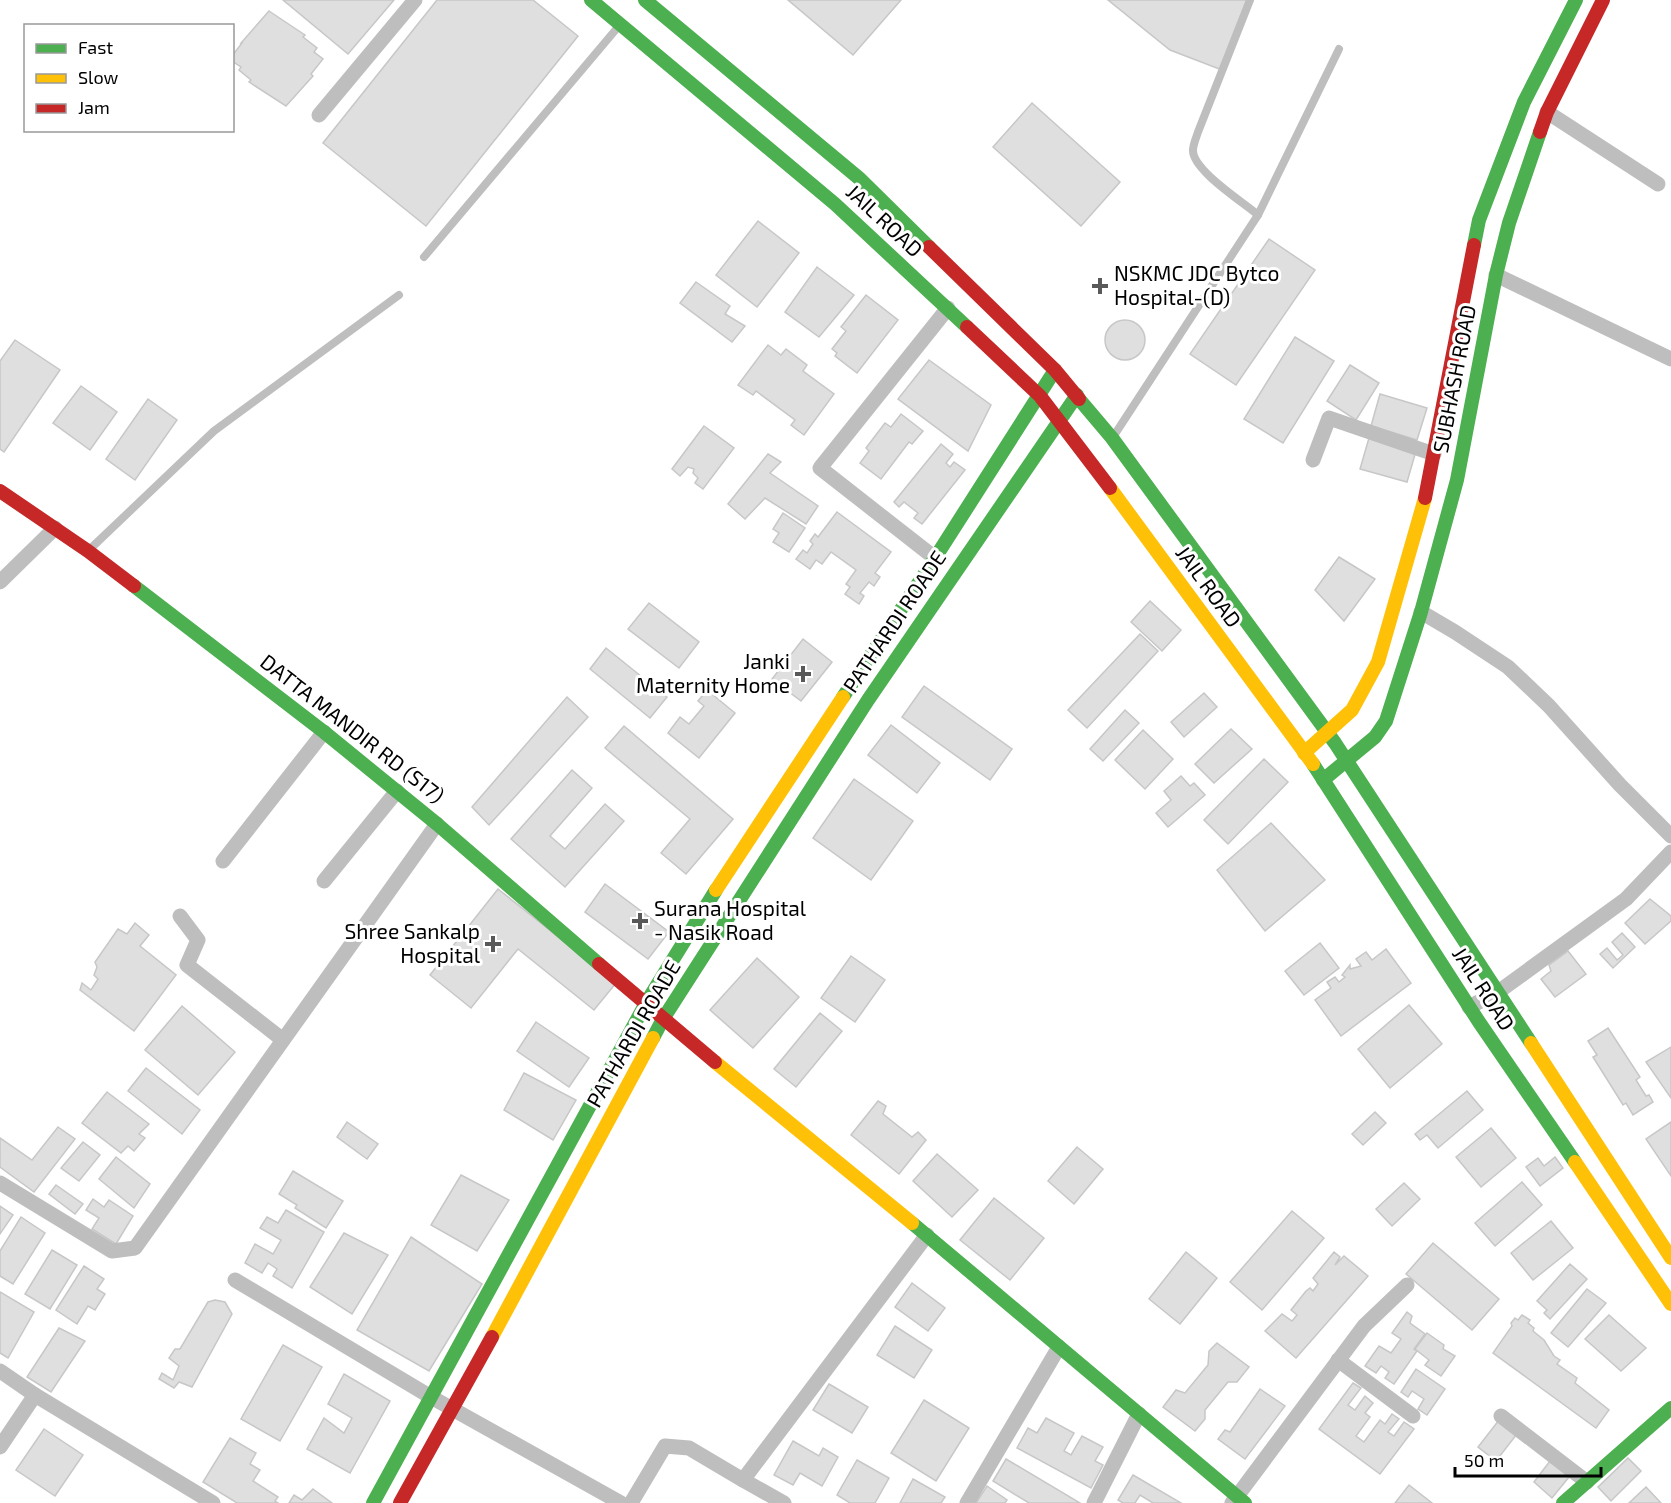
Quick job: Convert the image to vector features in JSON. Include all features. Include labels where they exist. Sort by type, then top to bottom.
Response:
[{"type":"main road","name":"JAIL ROAD","points":[[591,0],[835,204],[1040,396],[1060,420],[1323,780],[1469,1007],[1671,1304]]},
{"type":"main road","name":"JAIL ROAD","points":[[645,0],[860,179],[1055,370],[1077,395],[1112,438],[1327,732],[1671,1258]]},
{"type":"main road","name":"SUBHASH ROAD","points":[[1304,753],[1352,710],[1378,662],[1400,593],[1430,479],[1479,220],[1524,102],[1576,0]]},
{"type":"main road","name":"SUBHASH ROAD","points":[[1323,780],[1375,737],[1386,721],[1421,612],[1457,480],[1496,275],[1509,223],[1546,112],[1602,0]]},
{"type":"main road","points":[[372,1503],[646,1004],[734,861],[935,558],[1055,370]]},
{"type":"main road","name":"PATHARDI ROADE","points":[[400,1503],[663,1019],[868,700],[1077,395]]},
{"type":"main road","name":"DATTA MANDIR RD (S17)","points":[[0,491],[88,551],[324,732],[397,791],[663,1019],[927,1235],[1238,1501]]},
{"type":"main road","points":[[1577,1166],[1601,1151]]},
{"type":"main road","points":[[1563,1503],[1671,1408]]},
{"type":"street","points":[[319,115],[415,0]]},
{"type":"street","points":[[1546,112],[1658,184]]},
{"type":"street","points":[[1496,275],[1671,359]]},
{"type":"street","points":[[935,558],[820,468],[948,308]]},
{"type":"street","points":[[1313,460],[1329,418],[1434,454]]},
{"type":"street","points":[[0,582],[55,528]]},
{"type":"street","points":[[1421,612],[1508,667],[1549,706],[1620,785],[1671,836]]},
{"type":"street","points":[[223,861],[324,732]]},
{"type":"street","points":[[324,881],[397,791]]},
{"type":"street","points":[[0,1182],[112,1251],[135,1248],[437,824]]},
{"type":"street","points":[[1469,1007],[1498,992],[1626,899],[1671,852]]},
{"type":"street","points":[[180,916],[198,940],[188,965],[283,1041]]},
{"type":"street","points":[[743,1480],[927,1235]]},
{"type":"street","points":[[235,1280],[431,1397],[621,1503]]},
{"type":"street","points":[[1238,1501],[1364,1326],[1407,1285]]},
{"type":"street","points":[[967,1503],[1059,1347]]},
{"type":"street","points":[[1338,1360],[1413,1416]]},
{"type":"street","points":[[0,1371],[35,1395],[213,1503]]},
{"type":"street","points":[[0,1447],[35,1395]]},
{"type":"street","points":[[1094,1503],[1139,1414]]},
{"type":"street","points":[[1502,1416],[1587,1482]]},
{"type":"street","points":[[631,1503],[665,1446],[689,1448],[784,1503]]},
{"type":"lane","points":[[1250,0],[1198,132],[1193,151],[1197,165],[1258,215]]},
{"type":"lane","points":[[424,257],[621,24]]},
{"type":"lane","points":[[1112,438],[1258,215],[1339,49]]},
{"type":"lane","points":[[88,551],[214,431],[399,295]]},
{"type":"building","points":[[283,0],[394,0],[348,54]]},
{"type":"building","points":[[437,0],[533,0],[578,36],[426,226],[323,143]]},
{"type":"building","points":[[788,0],[901,0],[853,55]]},
{"type":"building","points":[[1108,0],[1249,0],[1222,70],[1170,50]]},
{"type":"building","points":[[269,11],[305,35],[303,37],[317,48],[314,52],[323,59],[311,74],[313,76],[286,106],[249,82],[251,80],[239,70],[241,67],[234,62],[234,53]]},
{"type":"building","points":[[1032,103],[1120,182],[1081,226],[993,147]]},
{"type":"building","points":[[758,221],[799,253],[757,307],[716,275]]},
{"type":"building","points":[[1269,239],[1315,270],[1236,385],[1190,354]]},
{"type":"building","points":[[817,267],[854,295],[819,337],[785,312]]},
{"type":"building","points":[[696,282],[730,306],[725,314],[745,326],[732,342],[680,303]]},
{"type":"building","points":[[866,295],[898,320],[857,373],[835,356],[837,353],[832,349],[846,331],[841,327]]},
{"type":"building","points":[[1125,320],[1133,321],[1139,326],[1144,332],[1144,348],[1139,354],[1133,359],[1125,360],[1117,359],[1111,354],[1106,348],[1105,340],[1106,332],[1111,326],[1117,321]]},
{"type":"building","points":[[1295,337],[1334,361],[1283,443],[1244,419]]},
{"type":"building","points":[[15,340],[60,370],[4,452],[0,449],[0,361]]},
{"type":"building","points":[[768,345],[781,355],[786,349],[807,365],[803,371],[834,394],[804,435],[791,425],[795,420],[756,391],[753,395],[738,385]]},
{"type":"building","points":[[929,360],[991,405],[968,451],[898,399]]},
{"type":"building","points":[[1350,365],[1379,383],[1356,420],[1327,401]]},
{"type":"building","points":[[81,386],[117,412],[90,450],[53,423]]},
{"type":"building","points":[[1380,394],[1427,408],[1417,440],[1371,426]]},
{"type":"building","points":[[148,399],[177,420],[135,480],[106,459]]},
{"type":"building","points":[[901,414],[923,431],[912,444],[909,442],[881,479],[860,463],[869,451],[866,448],[885,423],[891,427]]},
{"type":"building","points":[[704,426],[734,448],[703,489],[695,483],[698,478],[693,473],[694,469],[688,467],[680,476],[672,469]]},
{"type":"building","points":[[1369,438],[1416,451],[1407,482],[1360,469]]},
{"type":"building","points":[[941,444],[953,454],[946,463],[950,467],[954,462],[965,470],[922,524],[914,518],[918,513],[904,502],[899,507],[894,502]]},
{"type":"building","points":[[768,454],[781,462],[770,473],[818,506],[806,524],[765,498],[745,519],[728,504]]},
{"type":"building","points":[[837,512],[891,552],[875,573],[880,577],[874,586],[869,582],[860,593],[864,596],[859,604],[845,594],[850,587],[846,584],[856,570],[831,552],[822,564],[816,560],[810,569],[796,559],[803,550],[807,553],[813,544],[810,541],[815,534],[818,537]]},
{"type":"building","points":[[783,513],[805,528],[789,552],[773,542],[779,533],[773,529]]},
{"type":"building","points":[[1339,557],[1375,579],[1344,621],[1315,590]]},
{"type":"building","points":[[1150,601],[1181,630],[1162,651],[1131,622]]},
{"type":"building","points":[[649,603],[699,642],[679,668],[628,629]]},
{"type":"building","points":[[1140,634],[1158,651],[1087,728],[1068,710]]},
{"type":"building","points":[[803,639],[832,662],[801,701],[772,679]]},
{"type":"building","points":[[606,648],[667,697],[650,718],[590,669]]},
{"type":"building","points":[[924,686],[1012,749],[990,780],[902,717]]},
{"type":"building","points":[[707,690],[735,713],[699,758],[668,733],[680,717],[689,724],[704,706],[698,701]]},
{"type":"building","points":[[1204,693],[1217,707],[1184,737],[1171,722]]},
{"type":"building","points":[[567,697],[588,717],[489,825],[472,807]]},
{"type":"building","points":[[1125,710],[1139,723],[1103,761],[1090,749]]},
{"type":"building","points":[[891,725],[940,763],[917,793],[868,755]]},
{"type":"building","points":[[624,726],[733,819],[686,874],[661,853],[690,819],[605,748]]},
{"type":"building","points":[[1231,729],[1252,749],[1214,783],[1195,764]]},
{"type":"building","points":[[1143,730],[1173,759],[1145,789],[1115,760]]},
{"type":"building","points":[[1264,759],[1288,782],[1228,844],[1204,820]]},
{"type":"building","points":[[572,770],[592,788],[550,836],[565,849],[605,804],[624,821],[565,887],[511,839]]},
{"type":"building","points":[[1181,776],[1190,786],[1194,783],[1205,795],[1168,827],[1156,813],[1171,800],[1164,791]]},
{"type":"building","points":[[854,779],[913,821],[871,880],[813,838]]},
{"type":"building","points":[[1271,823],[1325,880],[1265,931],[1217,870]]},
{"type":"building","points":[[605,884],[669,932],[648,959],[585,912]]},
{"type":"building","points":[[498,889],[616,983],[594,1010],[518,949],[471,1008],[430,975]]},
{"type":"building","points":[[1650,899],[1671,916],[1671,921],[1645,944],[1625,923]]},
{"type":"building","points":[[135,923],[149,935],[140,946],[176,975],[134,1031],[80,990],[82,983],[91,990],[98,979],[94,975],[97,967],[95,962],[118,929],[127,934]]},
{"type":"building","points":[[1622,933],[1635,947],[1613,968],[1600,954],[1607,948],[1617,960],[1623,955],[1612,942]]},
{"type":"building","points":[[1320,943],[1339,968],[1304,995],[1285,971]]},
{"type":"building","points":[[1386,949],[1411,983],[1341,1036],[1315,1000],[1331,988],[1327,982],[1335,977],[1339,982],[1345,977],[1342,975],[1350,965],[1350,969],[1361,966],[1356,959],[1366,952],[1372,960]]},
{"type":"building","points":[[1568,951],[1586,974],[1555,997],[1541,979],[1551,971],[1549,965]]},
{"type":"building","points":[[851,956],[885,980],[855,1022],[821,998]]},
{"type":"building","points":[[757,958],[799,997],[753,1048],[710,1010]]},
{"type":"building","points":[[1409,1005],[1442,1044],[1390,1088],[1358,1049]]},
{"type":"building","points":[[182,1006],[235,1052],[198,1095],[145,1050]]},
{"type":"building","points":[[820,1013],[842,1031],[796,1087],[774,1069]]},
{"type":"building","points":[[536,1022],[589,1058],[569,1087],[517,1051]]},
{"type":"building","points":[[1608,1028],[1640,1077],[1636,1080],[1646,1096],[1649,1095],[1653,1102],[1633,1115],[1626,1103],[1623,1105],[1593,1057],[1597,1055],[1588,1041]]},
{"type":"building","points":[[1671,1047],[1671,1098],[1646,1062]]},
{"type":"building","points":[[146,1068],[200,1110],[182,1134],[128,1091]]},
{"type":"building","points":[[524,1073],[576,1100],[553,1140],[504,1110]]},
{"type":"building","points":[[1467,1091],[1483,1110],[1438,1148],[1427,1135],[1420,1140],[1415,1134]]},
{"type":"building","points":[[107,1092],[149,1124],[139,1134],[145,1138],[134,1151],[128,1146],[121,1153],[82,1123]]},
{"type":"building","points":[[878,1101],[886,1106],[883,1114],[912,1137],[918,1132],[926,1140],[899,1174],[851,1135]]},
{"type":"building","points":[[1375,1112],[1386,1123],[1363,1145],[1352,1134]]},
{"type":"building","points":[[347,1122],[378,1144],[367,1159],[337,1137]]},
{"type":"building","points":[[1671,1122],[1671,1176],[1646,1139]]},
{"type":"building","points":[[58,1127],[75,1139],[34,1192],[0,1167],[0,1138],[32,1160]]},
{"type":"building","points":[[1491,1128],[1516,1158],[1481,1187],[1456,1157]]},
{"type":"building","points":[[83,1142],[100,1155],[79,1181],[61,1168]]},
{"type":"building","points":[[1077,1147],[1103,1169],[1074,1204],[1048,1181]]},
{"type":"building","points":[[937,1154],[978,1190],[952,1217],[913,1181]]},
{"type":"building","points":[[116,1157],[150,1184],[134,1208],[99,1179]]},
{"type":"building","points":[[1555,1157],[1563,1168],[1540,1186],[1526,1167],[1538,1158],[1544,1166]]},
{"type":"building","points":[[293,1171],[343,1201],[326,1228],[295,1208],[297,1205],[279,1194]]},
{"type":"building","points":[[461,1175],[509,1200],[477,1251],[431,1225]]},
{"type":"building","points":[[1522,1182],[1542,1205],[1495,1246],[1475,1223]]},
{"type":"building","points":[[1404,1183],[1420,1199],[1392,1226],[1376,1209]]},
{"type":"building","points":[[56,1185],[83,1204],[75,1214],[49,1194]]},
{"type":"building","points":[[994,1198],[1044,1238],[1010,1280],[960,1240]]},
{"type":"building","points":[[93,1199],[104,1207],[109,1200],[133,1216],[116,1244],[92,1229],[99,1218],[86,1210]]},
{"type":"building","points":[[0,1206],[13,1215],[0,1234]]},
{"type":"building","points":[[286,1210],[324,1232],[292,1288],[273,1276],[277,1269],[268,1263],[262,1273],[245,1263],[255,1244],[273,1254],[281,1240],[260,1228],[267,1217],[278,1223]]},
{"type":"building","points":[[1292,1211],[1324,1238],[1262,1310],[1230,1282]]},
{"type":"building","points":[[21,1217],[45,1233],[13,1284],[0,1276],[0,1251]]},
{"type":"building","points":[[1551,1221],[1573,1248],[1533,1280],[1511,1253]]},
{"type":"building","points":[[344,1233],[388,1255],[352,1314],[310,1287]]},
{"type":"building","points":[[411,1237],[482,1284],[429,1371],[357,1330]]},
{"type":"building","points":[[1433,1243],[1499,1299],[1472,1330],[1406,1274]]},
{"type":"building","points":[[52,1250],[77,1265],[50,1309],[25,1294]]},
{"type":"building","points":[[1186,1252],[1217,1278],[1180,1324],[1149,1299]]},
{"type":"building","points":[[1334,1252],[1340,1257],[1335,1265],[1344,1256],[1368,1276],[1296,1358],[1265,1331],[1282,1314],[1292,1321],[1297,1315],[1291,1310],[1306,1291],[1310,1288],[1313,1291],[1318,1284],[1313,1278]]},
{"type":"building","points":[[1570,1264],[1587,1279],[1550,1319],[1544,1313],[1547,1310],[1537,1301]]},
{"type":"building","points":[[84,1266],[104,1279],[97,1289],[105,1294],[95,1310],[88,1306],[77,1324],[56,1310]]},
{"type":"building","points":[[912,1283],[945,1308],[928,1331],[895,1307]]},
{"type":"building","points":[[1587,1289],[1606,1303],[1568,1347],[1551,1333]]},
{"type":"building","points":[[0,1292],[34,1312],[8,1358],[0,1353]]},
{"type":"building","points":[[215,1300],[225,1302],[232,1314],[192,1387],[179,1382],[174,1388],[159,1379],[162,1373],[173,1380],[179,1366],[169,1358],[175,1349],[180,1349],[208,1302]]},
{"type":"building","points":[[1407,1312],[1412,1316],[1410,1323],[1425,1334],[1414,1349],[1417,1351],[1394,1384],[1385,1378],[1389,1372],[1381,1366],[1376,1373],[1365,1366],[1379,1346],[1391,1353],[1401,1339],[1392,1333]]},
{"type":"building","points":[[1522,1315],[1530,1320],[1528,1323],[1534,1328],[1533,1331],[1544,1340],[1554,1356],[1560,1360],[1557,1364],[1577,1378],[1575,1383],[1609,1410],[1596,1428],[1493,1353],[1512,1326],[1511,1323]]},
{"type":"building","points":[[1609,1315],[1646,1348],[1621,1371],[1585,1339]]},
{"type":"building","points":[[895,1326],[932,1350],[914,1378],[877,1355]]},
{"type":"building","points":[[59,1328],[85,1341],[51,1392],[27,1377]]},
{"type":"building","points":[[1427,1333],[1444,1345],[1443,1349],[1455,1356],[1441,1376],[1425,1365],[1429,1360],[1415,1349]]},
{"type":"building","points":[[1217,1343],[1249,1367],[1237,1382],[1228,1382],[1205,1410],[1205,1419],[1195,1431],[1163,1407],[1176,1390],[1185,1393],[1208,1365],[1209,1351]]},
{"type":"building","points":[[283,1345],[322,1367],[280,1441],[241,1419]]},
{"type":"building","points":[[1416,1369],[1445,1389],[1427,1415],[1418,1409],[1424,1399],[1412,1391],[1408,1397],[1401,1392]]},
{"type":"building","points":[[344,1374],[390,1401],[350,1473],[307,1449],[324,1418],[344,1433],[352,1418],[328,1404]]},
{"type":"building","points":[[1353,1383],[1361,1388],[1348,1405],[1355,1410],[1365,1396],[1373,1403],[1365,1413],[1370,1417],[1356,1436],[1364,1442],[1380,1420],[1385,1424],[1392,1414],[1399,1419],[1388,1432],[1394,1436],[1404,1422],[1414,1429],[1380,1474],[1319,1429]]},
{"type":"building","points":[[829,1384],[868,1407],[852,1433],[813,1410]]},
{"type":"building","points":[[1260,1389],[1285,1406],[1245,1459],[1218,1439],[1225,1430],[1230,1432]]},
{"type":"building","points":[[924,1400],[969,1428],[936,1481],[891,1453]]},
{"type":"building","points":[[1046,1418],[1074,1433],[1064,1451],[1071,1455],[1082,1436],[1103,1447],[1095,1461],[1103,1465],[1091,1488],[1017,1448],[1028,1428],[1037,1433]]},
{"type":"building","points":[[1499,1420],[1517,1434],[1496,1461],[1478,1447]]},
{"type":"building","points":[[44,1429],[83,1455],[55,1496],[16,1470]]},
{"type":"building","points":[[230,1438],[256,1453],[250,1464],[260,1470],[253,1481],[278,1497],[275,1501],[278,1503],[237,1503],[203,1482]]},
{"type":"building","points":[[793,1441],[819,1456],[823,1448],[838,1457],[822,1486],[800,1473],[793,1485],[774,1475]]},
{"type":"building","points":[[1628,1458],[1641,1471],[1611,1501],[1598,1487]]},
{"type":"building","points":[[1006,1459],[1080,1503],[1029,1503],[993,1481]]},
{"type":"building","points":[[857,1460],[889,1478],[875,1503],[850,1503],[837,1495]]},
{"type":"building","points":[[1550,1461],[1569,1477],[1552,1498],[1534,1482]]},
{"type":"building","points":[[1133,1475],[1181,1503],[1153,1503],[1140,1495],[1135,1503],[1123,1503],[1118,1500]]},
{"type":"building","points":[[913,1479],[945,1497],[941,1503],[900,1503]]},
{"type":"building","points":[[1409,1485],[1432,1503],[1395,1503]]},
{"type":"building","points":[[987,1486],[1007,1500],[1005,1503],[976,1503]]},
{"type":"building","points":[[1646,1487],[1661,1503],[1629,1503]]},
{"type":"building","points":[[313,1489],[332,1503],[289,1503],[294,1495],[302,1500]]},
{"type":"traffic: fast","points":[[591,0],[835,204],[967,327]]},
{"type":"traffic: fast","points":[[645,0],[860,179],[929,247]]},
{"type":"traffic: fast","points":[[1474,245],[1479,220],[1524,102],[1576,0]]},
{"type":"traffic: fast","points":[[1323,780],[1375,737],[1386,721],[1421,612],[1457,480],[1496,275],[1509,223],[1540,132]]},
{"type":"traffic: fast","points":[[843,697],[1055,370]]},
{"type":"traffic: fast","points":[[653,1038],[868,700],[1077,395]]},
{"type":"traffic: fast","points":[[1079,399],[1112,438],[1335,743],[1531,1043]]},
{"type":"traffic: fast","points":[[134,586],[324,732],[437,824],[599,964]]},
{"type":"traffic: fast","points":[[1313,764],[1479,1022],[1575,1162]]},
{"type":"traffic: fast","points":[[373,1503],[646,1003],[716,890]]},
{"type":"traffic: fast","points":[[912,1223],[1245,1503]]},
{"type":"traffic: fast","points":[[1563,1503],[1671,1408]]},
{"type":"traffic: slow","points":[[1110,488],[1313,764]]},
{"type":"traffic: slow","points":[[1304,753],[1352,710],[1378,662],[1425,498]]},
{"type":"traffic: slow","points":[[716,890],[843,697]]},
{"type":"traffic: slow","points":[[492,1337],[653,1038]]},
{"type":"traffic: slow","points":[[1531,1043],[1671,1258]]},
{"type":"traffic: slow","points":[[715,1062],[912,1223]]},
{"type":"traffic: slow","points":[[1575,1162],[1671,1304]]},
{"type":"traffic: jam","points":[[1540,132],[1547,112],[1603,0]]},
{"type":"traffic: jam","points":[[1425,498],[1474,245]]},
{"type":"traffic: jam","points":[[929,247],[1055,370],[1079,399]]},
{"type":"traffic: jam","points":[[967,327],[1040,396],[1110,488]]},
{"type":"traffic: jam","points":[[0,491],[88,551],[134,586]]},
{"type":"traffic: jam","points":[[599,964],[715,1062]]},
{"type":"traffic: jam","points":[[400,1503],[492,1337]]},
{"type":"place","name":"NSKMC JDC Bytco Hospital-(D)","points":[[1100,286]]},
{"type":"place","name":"Janki Maternity Home","points":[[803,674]]},
{"type":"place","name":"Surana Hospital - Nasik Road","points":[[640,921]]},
{"type":"place","name":"Shree Sankalp Hospital","points":[[493,944]]}]
